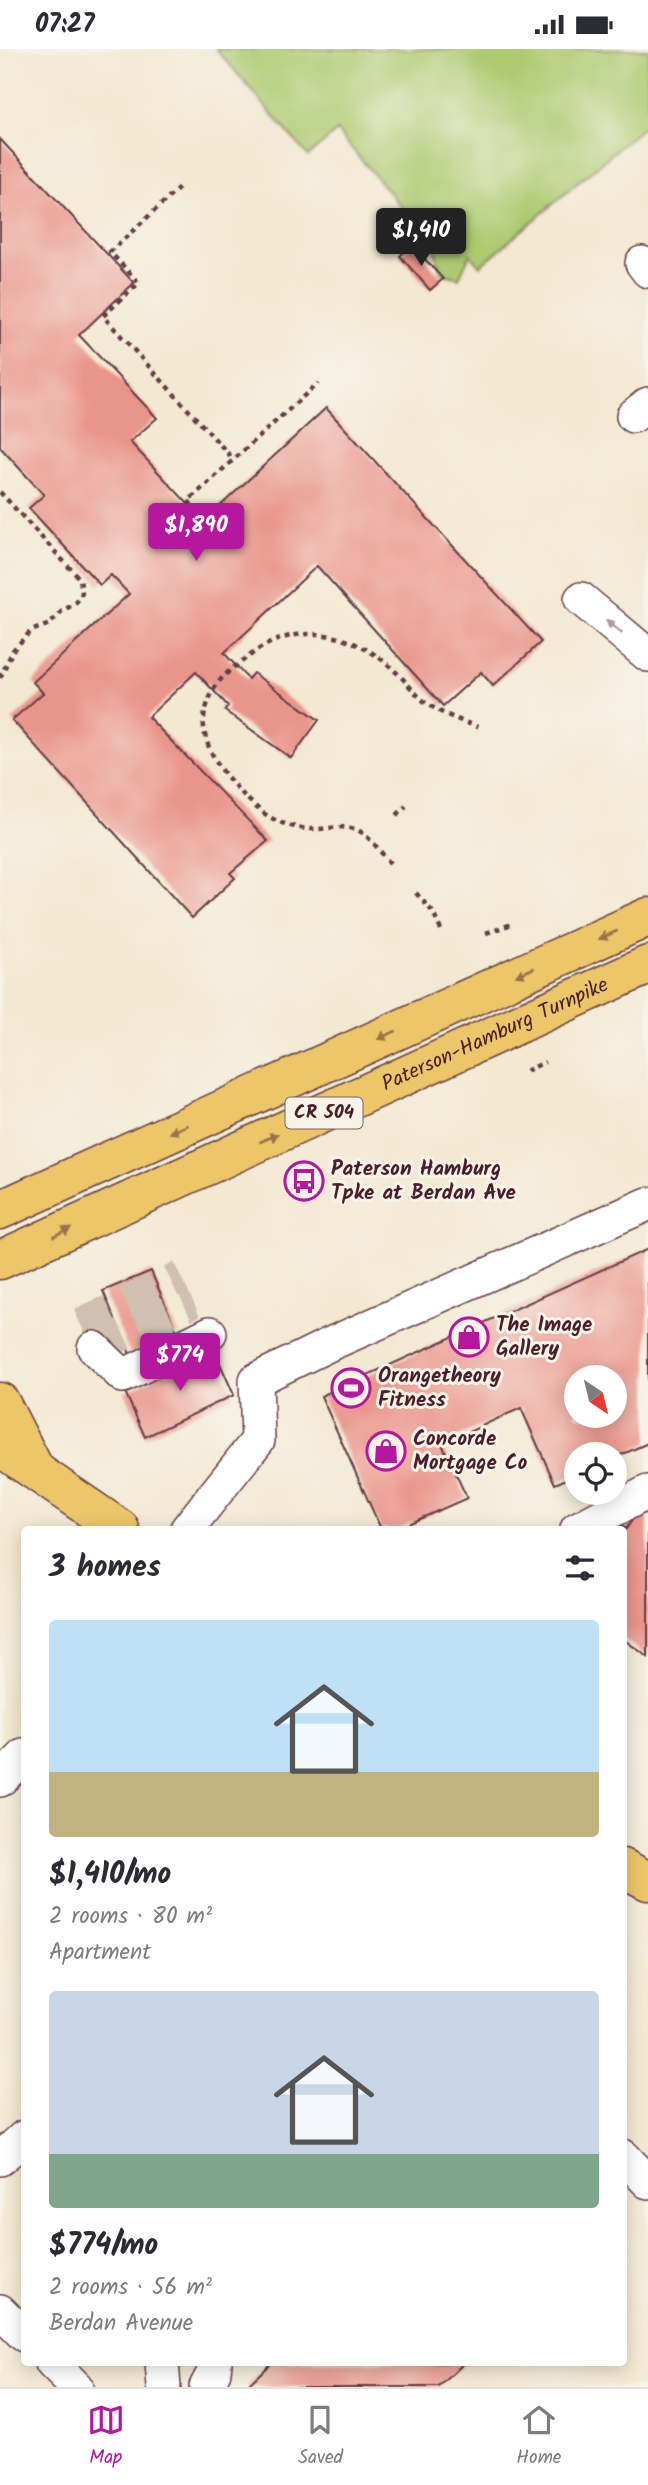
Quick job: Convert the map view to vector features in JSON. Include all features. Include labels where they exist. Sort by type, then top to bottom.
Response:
[{"type":"main road","name":"Paterson-Hamburg Turnpike","points":[[0,1210],[648,917]]},
{"type":"main road","name":"Paterson-Hamburg Turnpike","points":[[0,1260],[648,965]]},
{"type":"main road","points":[[0,1402],[36,1472]]},
{"type":"main road","points":[[0,1447],[116,1526]]},
{"type":"main road","points":[[627,1870],[648,1881]]},
{"type":"lane","points":[[581,599],[648,655]]},
{"type":"lane","points":[[189,1526],[258,1440],[256,1380],[330,1344],[648,1204]]},
{"type":"lane","points":[[94,1348],[122,1376],[210,1333]]},
{"type":"lane","points":[[582,1526],[648,1492]]},
{"type":"lane","points":[[0,1780],[21,1759]]},
{"type":"lane","points":[[627,2160],[648,2182]]},
{"type":"lane","points":[[0,2311],[21,2332]]},
{"type":"lane","points":[[55,2366],[76,2387]]},
{"type":"lane","points":[[162,2366],[164,2387]]},
{"type":"lane","points":[[206,2387],[215,2366]]},
{"type":"path","points":[[179,188],[110,251],[139,283],[103,316],[234,460]]},
{"type":"path","points":[[205,520],[188,502],[318,383]]},
{"type":"path","points":[[0,492],[80,579],[82,593],[76,603],[56,615],[50,624],[31,631],[13,650],[0,678]]},
{"type":"path","points":[[390,863],[359,830],[296,827],[276,821],[256,808],[214,760],[207,741],[205,710],[217,681],[260,647],[272,642],[297,635],[337,636],[348,639],[377,656],[417,695],[438,710],[478,727]]},
{"type":"path","points":[[397,815],[406,806]]},
{"type":"path","points":[[416,893],[432,911],[442,932]]},
{"type":"path","points":[[486,933],[512,924]]},
{"type":"path","points":[[526,1071],[545,1062]]},
{"type":"green space","points":[[216,49],[648,49],[648,123],[480,266],[470,254],[459,278],[441,273],[433,244],[337,131],[308,156]]},
{"type":"building","points":[[0,139],[134,283],[79,335],[157,418],[130,442],[204,521],[326,408],[541,642],[493,686],[481,672],[443,706],[317,566],[224,653],[248,679],[253,673],[319,720],[291,758],[225,711],[228,706],[196,672],[148,717],[268,841],[230,873],[235,878],[192,918],[12,720],[43,693],[33,682],[129,594],[111,575],[100,585],[29,508],[44,495],[0,447]]},
{"type":"building","points":[[412,245],[443,279],[430,290],[400,256]]},
{"type":"building","points":[[648,1249],[648,1443],[627,1452],[627,1442],[564,1442],[564,1480],[555,1484],[521,1408],[442,1444],[467,1498],[404,1526],[380,1526],[321,1396]]},
{"type":"building","points":[[151,1271],[178,1334],[130,1354],[103,1291]]},
{"type":"building","points":[[214,1350],[234,1395],[145,1437],[125,1392]]},
{"type":"building","points":[[642,1506],[648,1510],[648,1657],[627,1642],[627,1528]]},
{"type":"building","points":[[268,2366],[461,2366],[439,2387],[246,2387]]},
{"type":"tunnel","points":[[81,1325],[181,1277]]},
{"type":"tunnel","points":[[94,1348],[193,1301]]},
{"type":"place","name":"Paterson Hamburg Tpke at Berdan Ave","points":[[304,1181]]},
{"type":"place","name":"The Image Gallery","points":[[469,1337]]},
{"type":"place","name":"Orangetheory Fitness","points":[[351,1388]]},
{"type":"place","name":"Concorde Mortgage Co","points":[[386,1451]]}]
